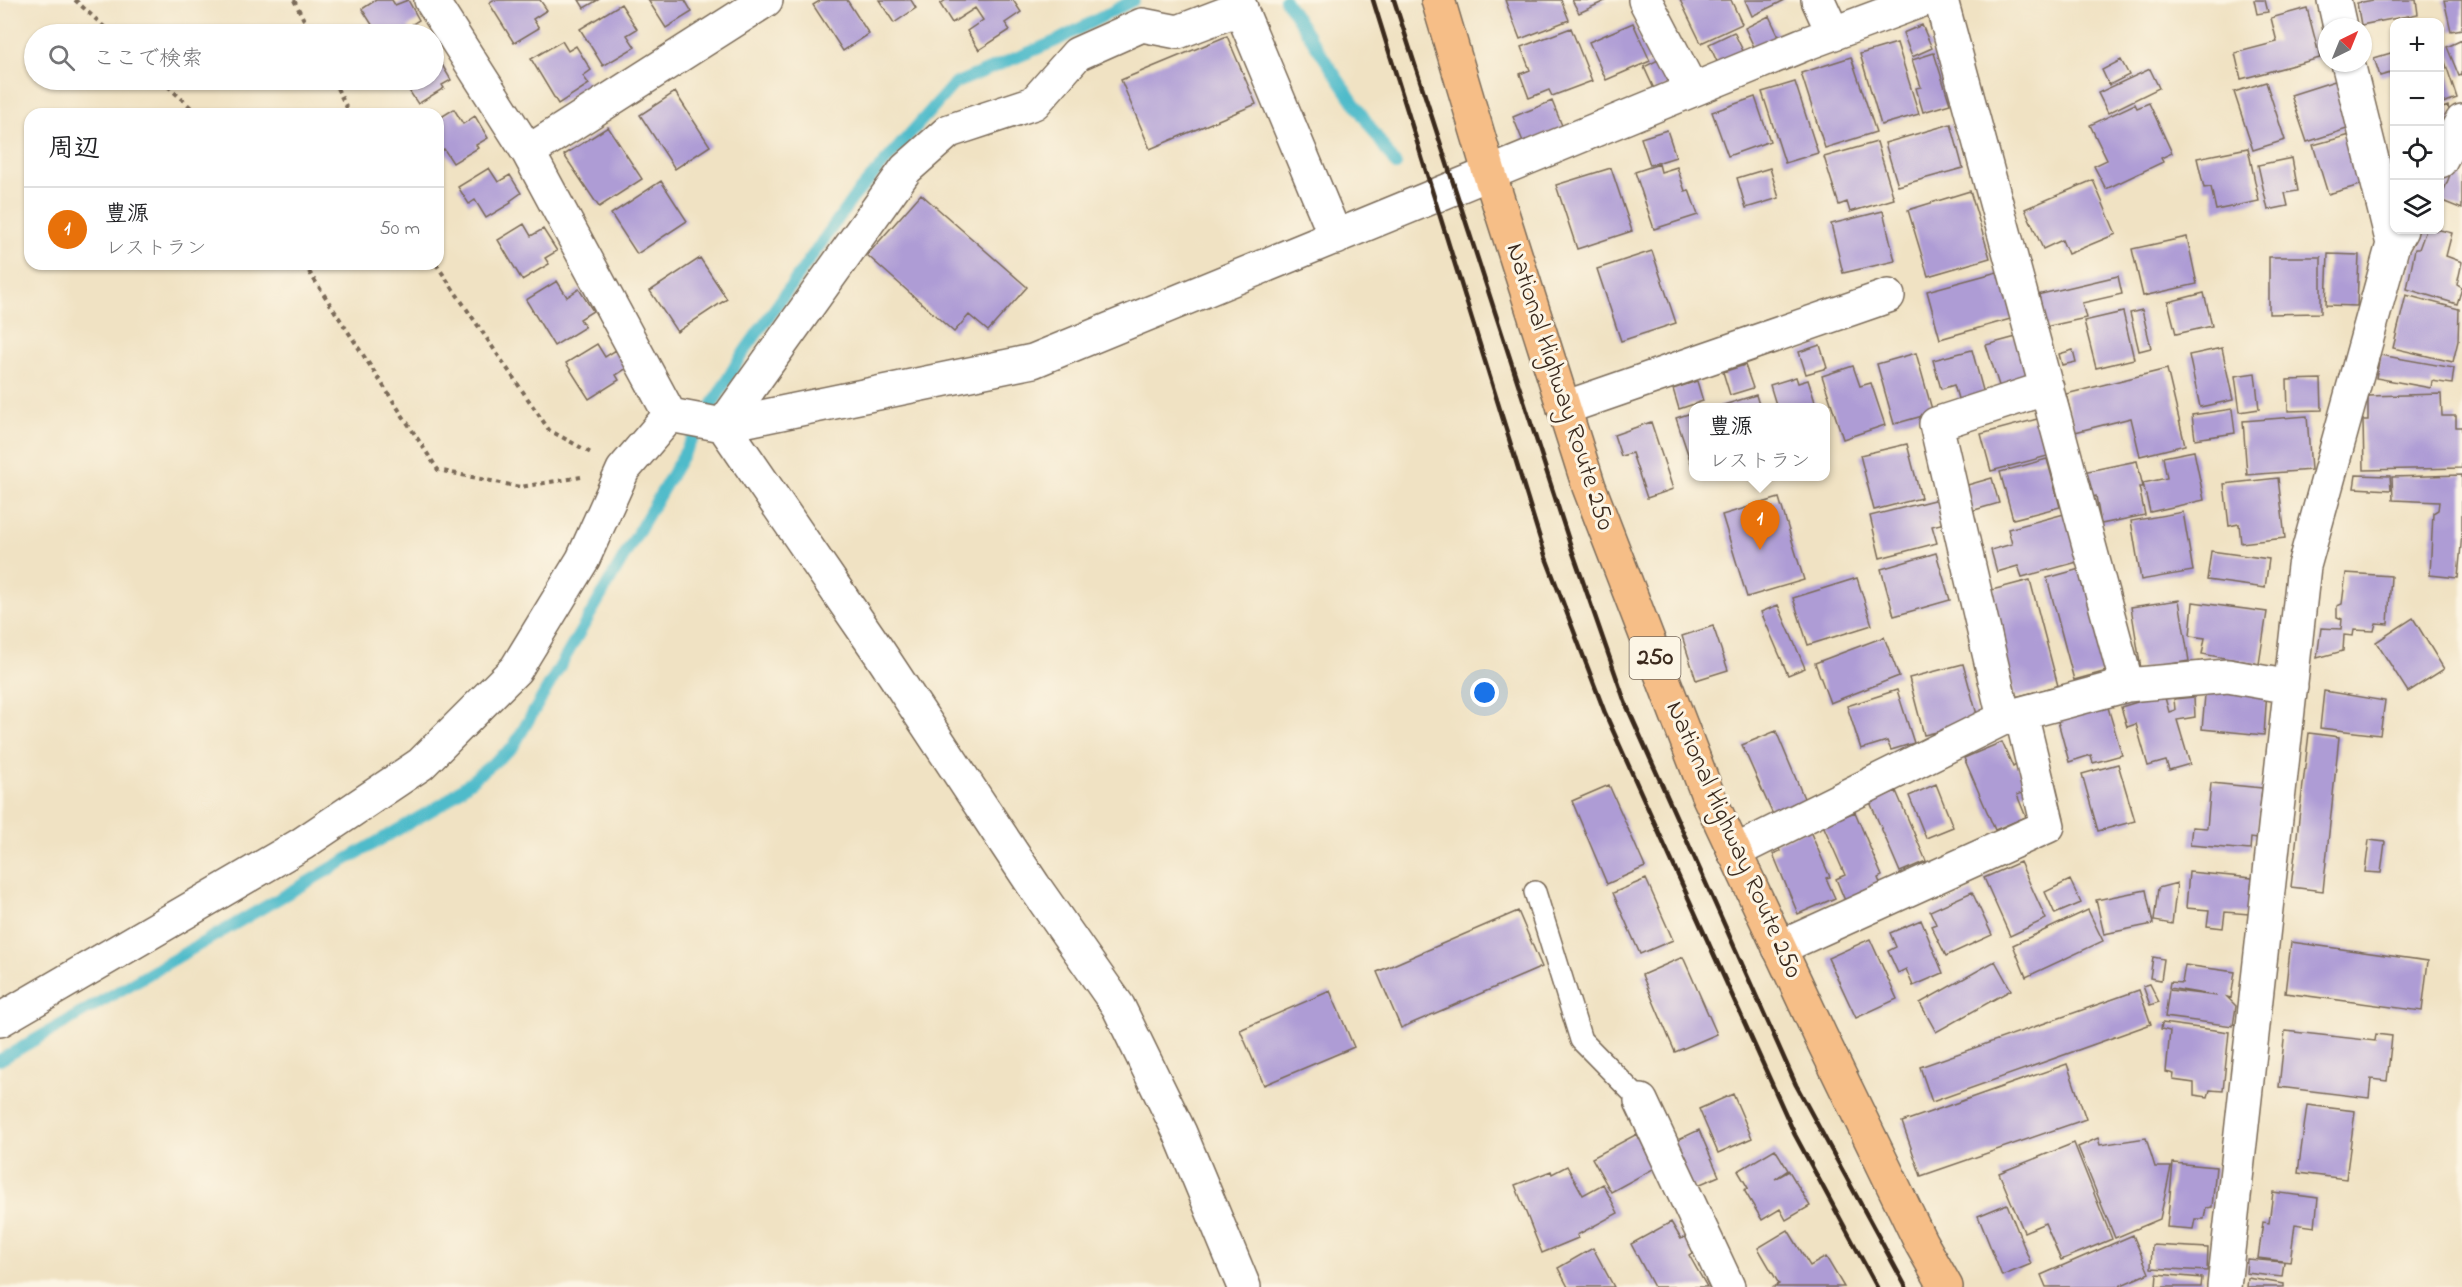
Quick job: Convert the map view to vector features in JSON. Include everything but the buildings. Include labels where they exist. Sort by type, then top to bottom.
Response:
[{"type":"highway","name":"National Highway Route 250","points":[[1438,0],[1489,172],[1589,487],[1707,793],[1921,1243],[1946,1287]]},
{"type":"street","points":[[528,152],[766,0]]},
{"type":"street","points":[[1645,0],[1692,90]]},
{"type":"street","points":[[1818,0],[1833,33]]},
{"type":"street","points":[[670,415],[723,425],[1033,361],[1336,238],[1489,172],[1833,33],[1923,0]]},
{"type":"street","points":[[1941,0],[2127,685]]},
{"type":"street","points":[[441,4],[528,152],[670,415]]},
{"type":"street","points":[[723,425],[906,169],[949,131],[1034,103],[1077,54],[1142,25],[1178,32],[1239,4],[1336,238]]},
{"type":"street","points":[[2224,1287],[2304,566],[2397,237],[2351,72]]},
{"type":"street","points":[[2444,152],[2462,121]]},
{"type":"street","points":[[1564,408],[1888,296]]},
{"type":"street","points":[[1779,948],[2048,826],[2012,716],[1936,424],[2047,388]]},
{"type":"street","points":[[0,1020],[302,844],[422,764],[516,669],[583,558],[624,470],[670,415]]},
{"type":"street","points":[[723,425],[879,652],[1034,886],[1118,1006],[1180,1133],[1245,1287]]},
{"type":"street","points":[[1734,852],[2012,716],[2127,685],[2228,676],[2291,687]]},
{"type":"street","points":[[1641,1101],[1728,1287]]},
{"type":"lane","points":[[1535,892],[1581,1040],[1641,1101]]},
{"type":"path","points":[[75,0],[101,24]]},
{"type":"path","points":[[294,0],[306,24]]},
{"type":"path","points":[[172,90],[191,108]]},
{"type":"path","points":[[338,90],[347,108]]},
{"type":"path","points":[[308,270],[438,470],[520,487],[624,470]]},
{"type":"path","points":[[440,270],[549,430],[624,470]]},
{"type":"waterway","points":[[0,1060],[444,803],[513,747],[739,359],[853,198],[954,84],[1056,41],[1134,0]]},
{"type":"waterway","points":[[1285,0],[1396,165]]},
{"type":"railway","points":[[1373,0],[1546,558],[1605,713],[1795,1135],[1877,1287]]},
{"type":"railway","points":[[1394,0],[1572,550],[1625,702],[1796,1085],[1906,1287]]},
{"type":"place","name":"豊源","points":[[1760,550]]}]
